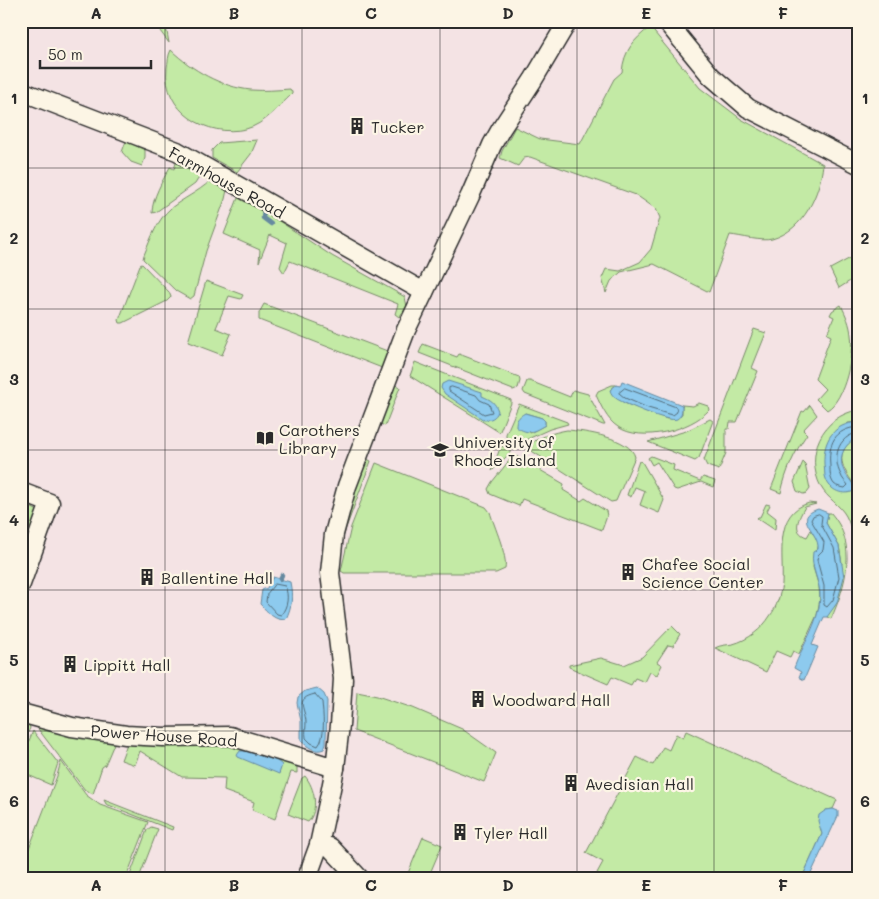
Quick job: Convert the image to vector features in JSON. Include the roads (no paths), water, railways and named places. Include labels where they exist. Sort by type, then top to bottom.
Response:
[{"type":"street","points":[[307,878],[318,845],[335,768],[343,680],[330,573],[334,534],[348,486],[403,337],[439,258],[501,129],[544,63],[568,21]]},
{"type":"street","points":[[666,21],[711,76],[748,108],[858,164]]},
{"type":"street","name":"Farmhouse Road","points":[[21,91],[177,151],[424,292]]},
{"type":"street","points":[[21,492],[50,503],[21,584]]},
{"type":"street","name":"Power House Road","points":[[21,713],[72,728],[126,735],[163,737],[230,736],[335,768]]},
{"type":"street","points":[[318,845],[330,847],[359,878]]},
{"type":"water","points":[[448,381],[482,392],[482,396],[496,405],[498,411],[496,415],[491,419],[484,420],[445,394],[441,388],[442,384]]},
{"type":"water","points":[[622,381],[682,405],[680,416],[677,419],[672,419],[657,416],[617,399],[610,390],[616,385],[620,386]]},
{"type":"water","points":[[525,413],[542,418],[545,421],[545,425],[531,432],[516,427],[516,422]]},
{"type":"water","points":[[858,422],[858,437],[845,448],[842,457],[845,473],[852,483],[854,491],[841,493],[831,487],[825,477],[825,448],[831,435],[836,430],[849,423]]},
{"type":"water","points":[[818,509],[828,513],[826,523],[839,546],[844,577],[837,603],[827,617],[824,617],[812,645],[818,647],[804,680],[799,677],[801,672],[794,668],[817,616],[819,607],[820,592],[812,558],[813,552],[818,549],[815,537],[807,521],[810,513]]},
{"type":"water","points":[[273,577],[290,582],[291,601],[286,619],[275,618],[260,604],[262,590],[267,588]]},
{"type":"water","points":[[317,688],[324,694],[327,701],[326,743],[324,749],[321,750],[315,750],[301,741],[301,721],[297,703],[298,697],[305,691]]},
{"type":"water","points":[[240,751],[257,752],[273,758],[282,765],[279,774],[238,757],[237,755]]},
{"type":"water","points":[[833,809],[838,811],[838,816],[809,878],[802,878],[822,834],[818,821],[819,815],[826,810]]},
{"type":"waterway","points":[[264,209],[263,218],[271,224]]},
{"type":"waterway","points":[[280,579],[282,575]]},
{"type":"place","name":"Tucker","points":[[357,126]]},
{"type":"place","name":"Carothers Library","points":[[265,438]]},
{"type":"place","name":"University of Rhode Island","points":[[440,450]]},
{"type":"place","name":"Chafee Social Science Center","points":[[628,572]]},
{"type":"place","name":"Ballentine Hall","points":[[147,577]]},
{"type":"place","name":"Lippitt Hall","points":[[70,664]]},
{"type":"place","name":"Woodward Hall","points":[[478,699]]},
{"type":"place","name":"Avedisian Hall","points":[[571,783]]},
{"type":"place","name":"Tyler Hall","points":[[460,832]]}]
